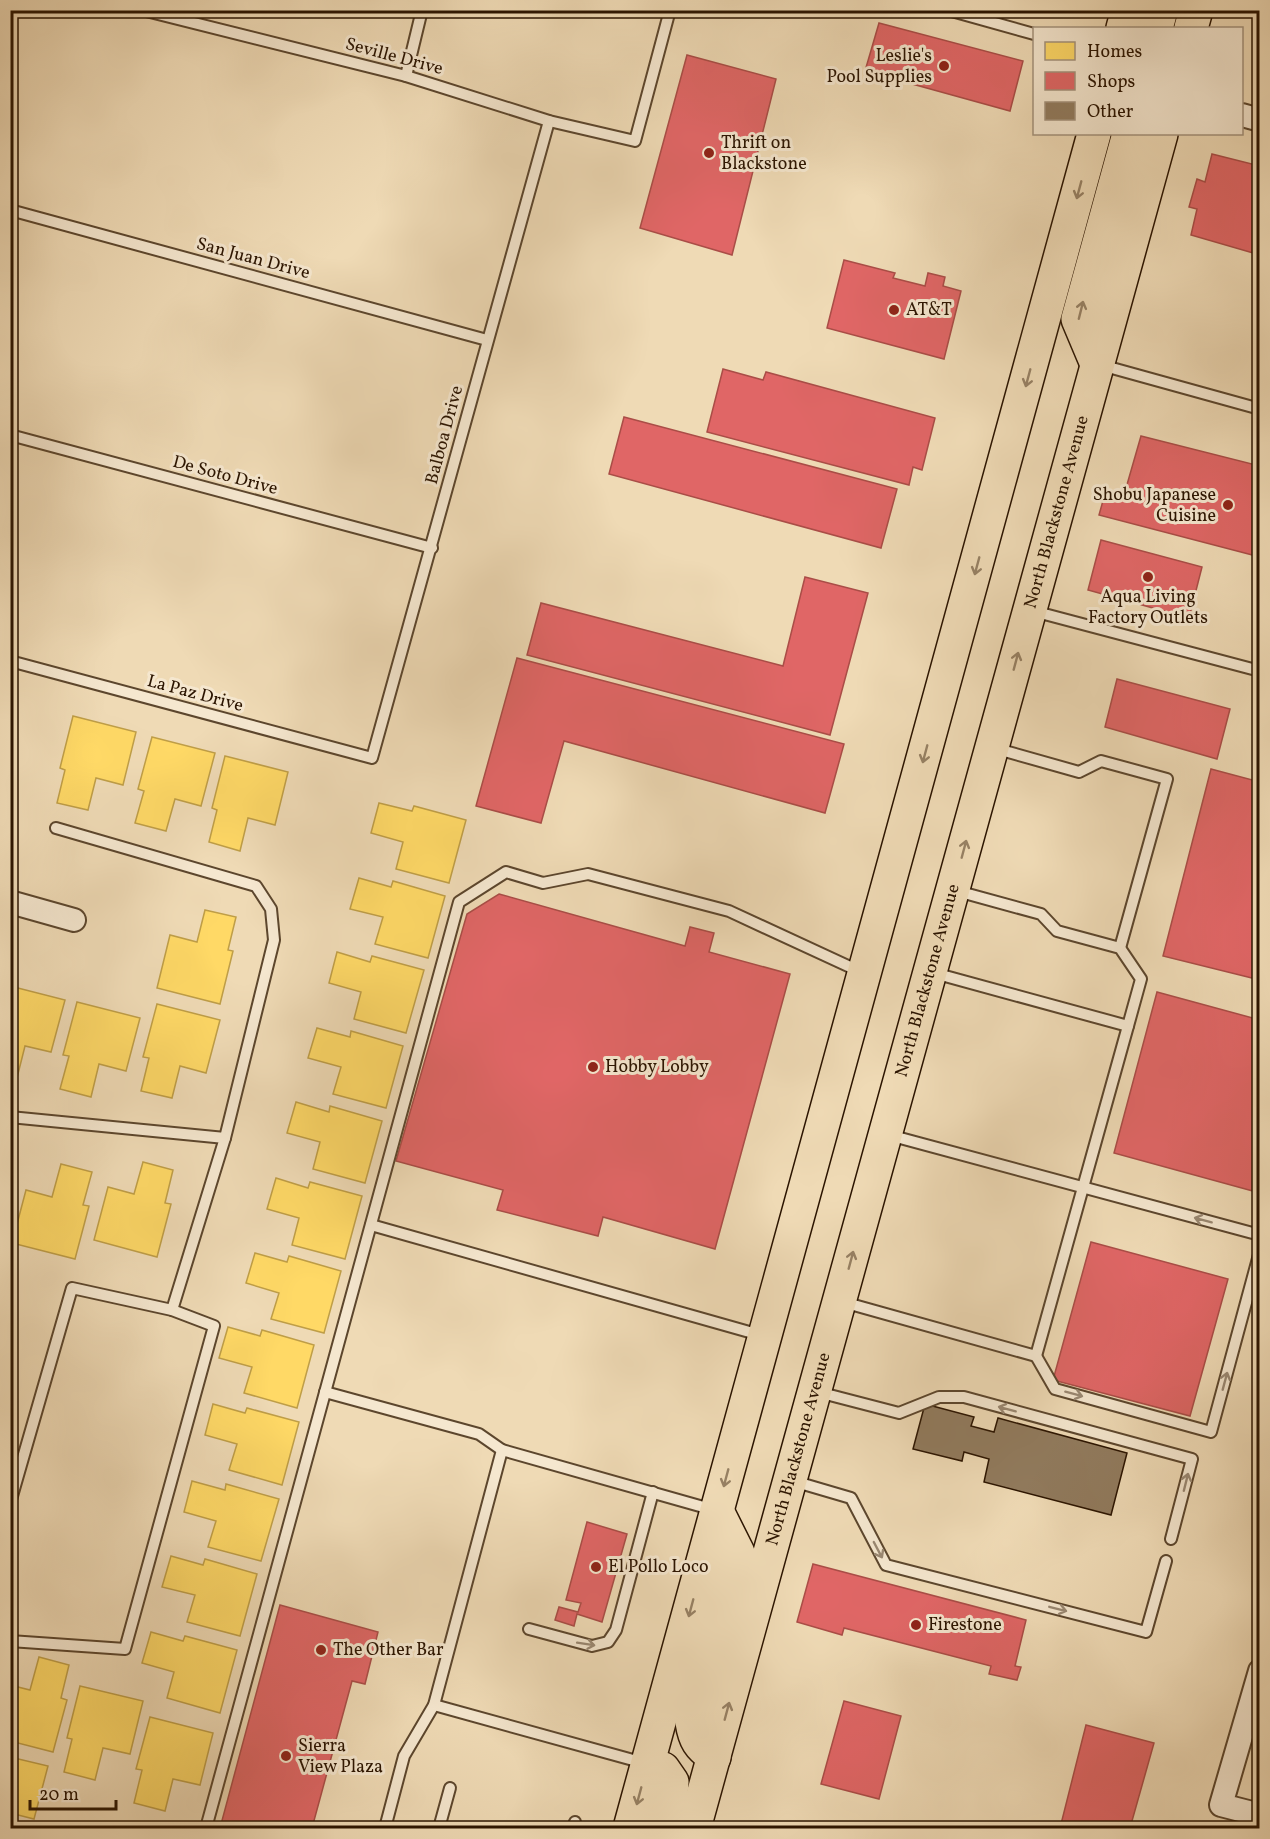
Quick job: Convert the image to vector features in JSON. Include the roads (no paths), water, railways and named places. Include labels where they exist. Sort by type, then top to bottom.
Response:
[{"type":"main road","points":[[1123,27],[1128,10]]},
{"type":"main road","points":[[1156,27],[1161,10]]},
{"type":"main road","points":[[1191,27],[1197,10]]},
{"type":"main road","points":[[630,1828],[1095,135]]},
{"type":"main road","points":[[1098,364],[1078,319],[1129,135]]},
{"type":"main road","name":"North Blackstone Avenue","points":[[700,1827],[714,1757],[1161,135]]},
{"type":"main road","points":[[714,1757],[702,1749],[694,1737],[692,1722],[738,1553],[717,1511]]},
{"type":"main road","points":[[648,1764],[663,1769],[672,1782],[662,1828]]},
{"type":"street","points":[[1243,115],[1260,120]]},
{"type":"street","points":[[10,902],[74,920]]},
{"type":"street","points":[[1260,1671],[1221,1805],[1260,1815]]},
{"type":"lane","name":"Seville Drive","points":[[142,10],[406,76],[549,121],[635,141],[670,10]]},
{"type":"lane","points":[[406,76],[422,10]]},
{"type":"lane","points":[[948,10],[1033,33]]},
{"type":"lane","name":"Balboa Drive","points":[[372,758],[549,121]]},
{"type":"lane","name":"San Juan Drive","points":[[10,210],[487,340]]},
{"type":"lane","points":[[1098,364],[1260,408]]},
{"type":"lane","name":"De Soto Drive","points":[[10,435],[432,548]]},
{"type":"lane","points":[[1029,611],[1260,671]]},
{"type":"lane","name":"La Paz Drive","points":[[10,661],[372,758]]},
{"type":"lane","points":[[992,748],[1079,772],[1101,761],[1167,779],[1120,948]]},
{"type":"lane","points":[[56,828],[256,885],[271,909],[274,940],[225,1138],[172,1310]]},
{"type":"lane","points":[[206,1828],[459,902],[506,872],[543,883],[588,874],[729,911],[864,973]]},
{"type":"lane","points":[[953,890],[1041,914],[1056,931],[1120,948],[1141,979],[1036,1356]]},
{"type":"lane","points":[[930,972],[1128,1026]]},
{"type":"lane","points":[[10,1117],[225,1138]]},
{"type":"lane","points":[[885,1134],[1260,1235]]},
{"type":"lane","points":[[371,1224],[765,1336]]},
{"type":"lane","points":[[840,1301],[1036,1356],[1055,1389],[1211,1432],[1260,1251]]},
{"type":"lane","points":[[10,1503],[72,1288],[172,1310],[214,1326],[125,1649],[10,1641]]},
{"type":"lane","points":[[325,1392],[479,1434],[502,1450],[717,1511]]},
{"type":"lane","points":[[815,1392],[899,1413],[939,1397],[964,1397],[1192,1459],[1171,1539]]},
{"type":"lane","points":[[385,1828],[404,1756],[434,1705],[502,1450]]},
{"type":"lane","points":[[790,1480],[851,1498],[886,1565],[1146,1632],[1166,1561]]},
{"type":"lane","points":[[529,1629],[592,1646],[608,1642],[616,1630],[653,1492]]},
{"type":"lane","points":[[434,1705],[648,1764]]},
{"type":"lane","points":[[439,1828],[450,1788]]},
{"type":"place","name":"Leslie's Pool Supplies","points":[[944,66]]},
{"type":"place","name":"Thrift on Blackstone","points":[[709,153]]},
{"type":"place","name":"AT&T","points":[[894,310]]},
{"type":"place","name":"Shobu Japanese Cuisine","points":[[1228,505]]},
{"type":"place","name":"Aqua Living Factory Outlets","points":[[1148,577]]},
{"type":"place","name":"Hobby Lobby","points":[[593,1067]]},
{"type":"place","name":"El Pollo Loco","points":[[596,1567]]},
{"type":"place","name":"Firestone","points":[[916,1625]]},
{"type":"place","name":"The Other Bar","points":[[321,1650]]},
{"type":"place","name":"Sierra View Plaza","points":[[286,1756]]}]
